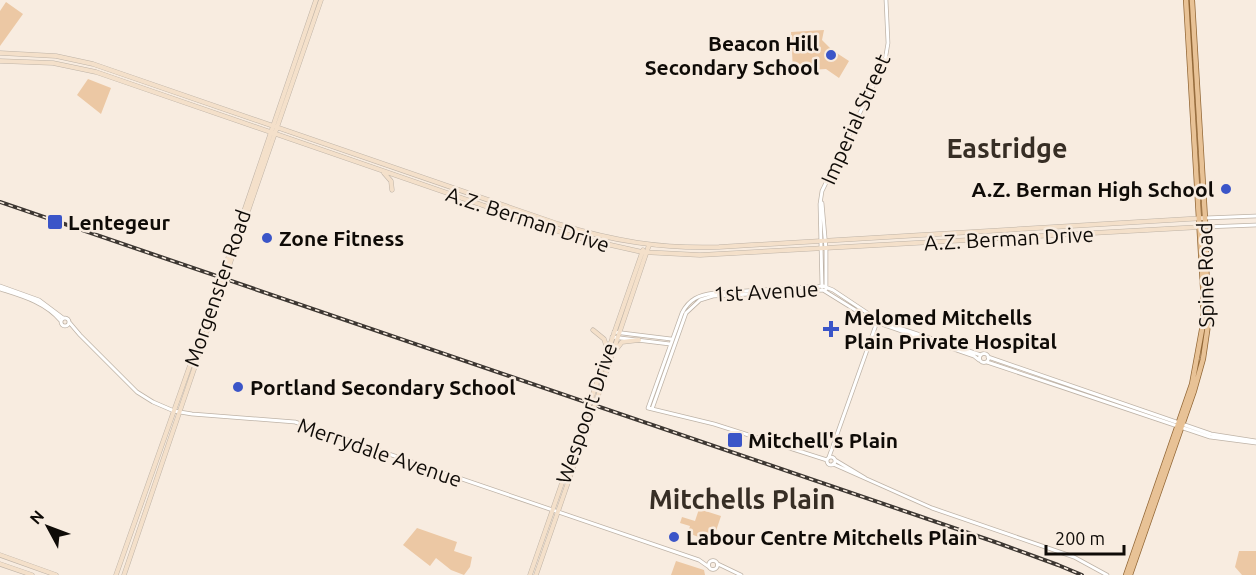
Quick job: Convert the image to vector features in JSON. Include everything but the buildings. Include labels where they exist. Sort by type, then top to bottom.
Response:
[{"type":"main road","name":"Morgenster Road","points":[[124,575],[316,0]]},
{"type":"main road","name":"Morgenster Road","points":[[275,126],[321,0]]},
{"type":"main road","name":"Spine Road","points":[[1186,0],[1202,219]]},
{"type":"main road","name":"Spine Road","points":[[1128,575],[1180,426],[1195,372],[1203,324],[1202,219],[1192,0]]},
{"type":"main road","name":"A.Z. Berman Drive","points":[[0,53],[56,56],[93,64],[575,229],[609,239],[647,245],[701,247],[1202,219]]},
{"type":"main road","name":"A.Z. Berman Drive","points":[[0,61],[50,62],[77,67],[575,237],[644,252],[700,255],[1202,227]]},
{"type":"main road","points":[[381,171],[391,181],[392,190]]},
{"type":"main road","name":"Wespoort Drive","points":[[536,575],[607,352],[647,245]]},
{"type":"main road","name":"Morgenster Road","points":[[116,575],[220,286]]},
{"type":"main road","points":[[593,330],[604,339],[607,352]]},
{"type":"main road","name":"Wespoort Drive","points":[[596,392],[609,364],[615,335]]},
{"type":"main road","points":[[609,364],[618,344],[624,341],[639,340]]},
{"type":"main road","name":"Wespoort Drive","points":[[530,575],[555,512]]},
{"type":"main road","points":[[0,555],[56,575]]},
{"type":"main road","points":[[0,564],[32,575]]},
{"type":"street","name":"Imperial Street","points":[[824,288],[821,201],[825,184],[885,61],[888,43],[886,0]]},
{"type":"street","name":"A.Z. Berman Drive","points":[[1202,219],[1256,216]]},
{"type":"street","name":"A.Z. Berman Drive","points":[[1202,227],[1256,225]]},
{"type":"street","points":[[0,287],[28,297],[62,319],[67,318],[68,324],[62,324],[62,319]]},
{"type":"street","name":"1st Avenue","points":[[673,342],[686,313],[704,298],[729,294],[824,288]]},
{"type":"street","name":"1st Avenue","points":[[828,459],[714,424],[650,409],[683,309],[688,302],[701,295],[714,292],[824,288],[878,321],[974,356],[979,360]]},
{"type":"street","points":[[688,302],[693,306]]},
{"type":"street","points":[[878,321],[828,459],[829,464],[932,508],[1074,557],[1107,575]]},
{"type":"street","name":"1st Avenue","points":[[878,321],[981,355]]},
{"type":"street","name":"Merrydale Avenue","points":[[68,324],[137,392],[150,401],[174,411],[296,422],[702,562],[708,567]]},
{"type":"street","points":[[615,335],[639,340],[673,342]]},
{"type":"street","points":[[615,335],[673,342]]},
{"type":"street","points":[[1180,426],[985,354],[981,355],[979,360],[1180,426],[1216,436],[1256,442]]},
{"type":"street","points":[[987,362],[988,357]]},
{"type":"street","points":[[833,464],[834,447]]},
{"type":"street","points":[[828,459],[835,459],[867,479]]},
{"type":"street","points":[[735,573],[711,561],[708,567],[712,570],[741,575]]},
{"type":"street","name":"Merrydale Avenue","points":[[702,562],[711,561]]},
{"type":"street","points":[[716,569],[717,563]]},
{"type":"shaded area","points":[[6,2],[23,14],[0,46],[0,11]]},
{"type":"shaded area","points":[[824,30],[822,40],[849,61],[839,78],[826,69],[793,71],[791,32]]},
{"type":"shaded area","points":[[88,79],[111,88],[101,114],[77,95]]},
{"type":"shaded area","points":[[699,509],[721,516],[711,546],[703,543],[704,539],[688,533],[690,526],[680,523],[682,517],[695,521]]},
{"type":"shaded area","points":[[417,528],[457,542],[454,551],[472,557],[470,567],[464,575],[451,570],[436,558],[430,566],[403,545]]},
{"type":"shaded area","points":[[1239,551],[1256,551],[1256,575],[1242,575],[1235,567]]},
{"type":"shaded area","points":[[676,561],[704,570],[705,575],[671,575]]},
{"type":"railway","points":[[0,202],[995,542],[1082,575]]},
{"type":"place","name":"Beacon Hill Secondary School","points":[[831,55]]},
{"type":"place","name":"A.Z. Berman High School","points":[[1226,189]]},
{"type":"place","name":"Lentegeur","points":[[55,222]]},
{"type":"place","name":"Zone Fitness","points":[[267,238]]},
{"type":"place","name":"Melomed Mitchells Plain Private Hospital","points":[[831,329]]},
{"type":"place","name":"Portland Secondary School","points":[[238,387]]},
{"type":"place","name":"Mitchell's Plain","points":[[735,440]]},
{"type":"place","name":"Labour Centre Mitchells Plain","points":[[674,537]]},
{"type":"district","name":"Eastridge","points":[[1007,148]]},
{"type":"district","name":"Mitchells Plain","points":[[742,499]]}]
